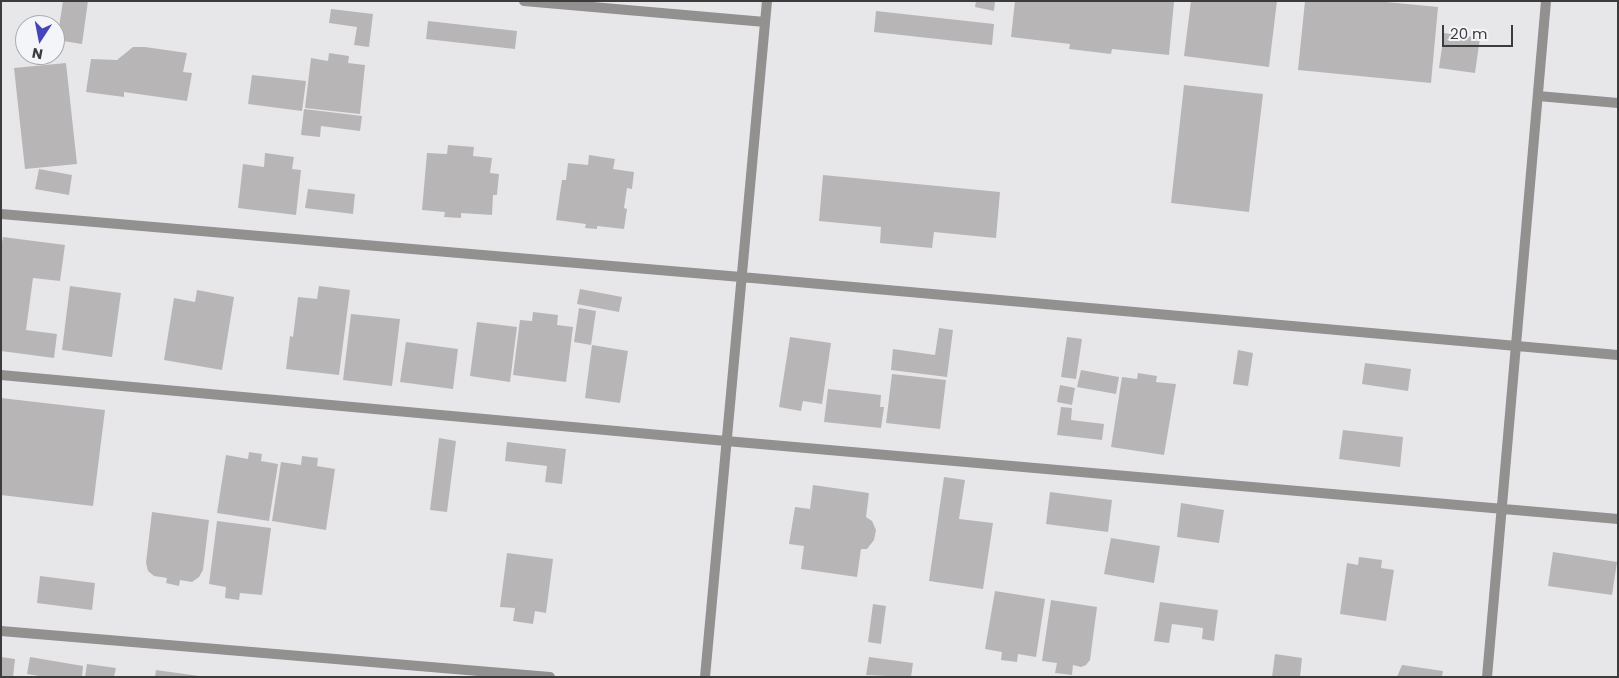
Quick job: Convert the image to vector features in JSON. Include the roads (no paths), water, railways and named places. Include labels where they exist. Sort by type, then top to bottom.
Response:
[{"type":"street","points":[[524,1],[765,22]]},
{"type":"street","points":[[705,677],[766,1]]},
{"type":"street","points":[[1487,677],[1546,1]]},
{"type":"street","points":[[1538,96],[1618,103]]},
{"type":"street","points":[[1,214],[742,277],[1618,355]]},
{"type":"street","points":[[1,375],[1618,519]]},
{"type":"street","points":[[1,631],[550,677]]}]
